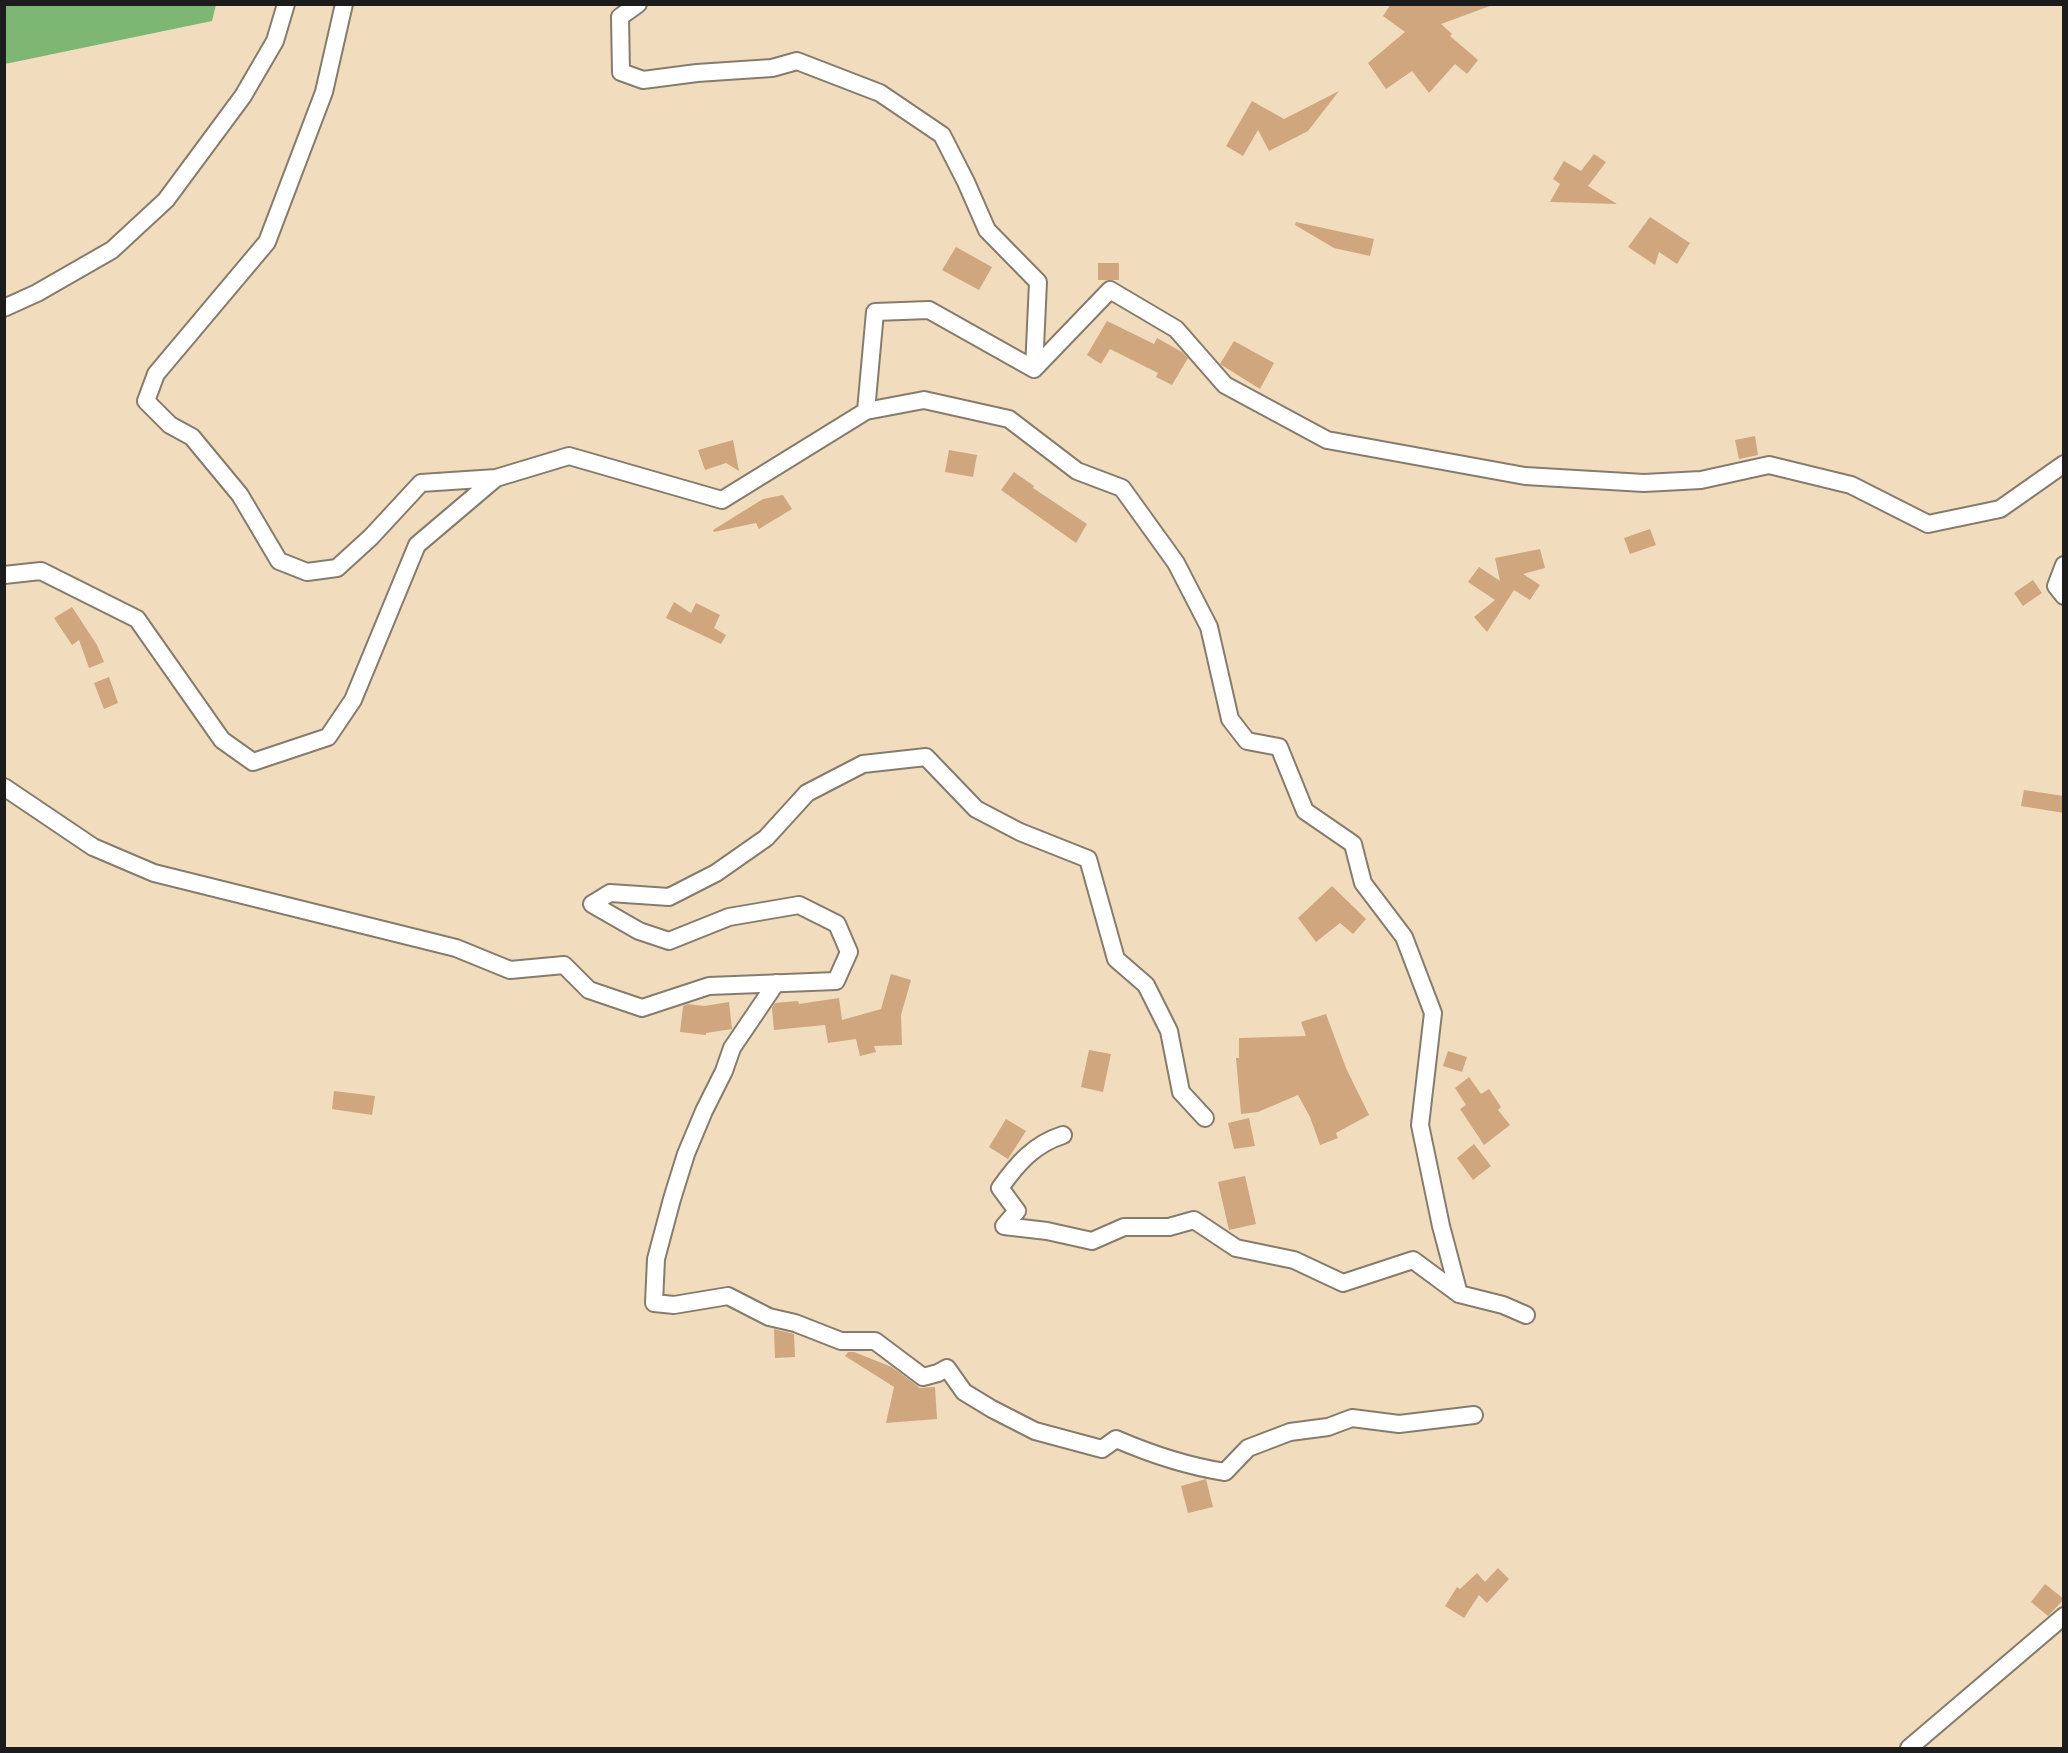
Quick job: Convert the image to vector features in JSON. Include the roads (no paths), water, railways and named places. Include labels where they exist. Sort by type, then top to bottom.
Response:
[{"type":"street","points":[[4,308],[38,293],[112,250],[166,200],[243,96],[275,41],[286,4]]},
{"type":"street","points":[[344,4],[324,92],[267,242],[156,374],[146,401],[170,425],[192,438],[240,495],[279,561],[307,572],[337,568],[371,537],[421,483],[496,478],[569,456],[722,500],[866,411],[924,400],[1009,419],[1077,471],[1122,488],[1176,563],[1209,627],[1230,719],[1247,741],[1279,747],[1305,811],[1353,844],[1362,883],[1404,937],[1433,1012],[1420,1125],[1441,1226],[1459,1294]]},
{"type":"street","points":[[638,4],[620,17],[621,72],[643,80],[697,73],[772,68],[797,61],[879,93],[942,135],[987,230],[1038,282],[1034,369]]},
{"type":"street","points":[[1034,369],[1110,290],[1176,329],[1225,386],[1327,440],[1490,470],[1525,476],[1644,483],[1701,480],[1769,465],[1851,485],[1928,525],[2000,509],[2064,464]]},
{"type":"street","points":[[866,411],[875,312],[929,309],[1034,369]]},
{"type":"street","points":[[4,575],[41,571],[137,619],[222,740],[253,762],[328,737],[353,700],[417,545],[496,478]]},
{"type":"street","points":[[2064,565],[2056,586],[2064,596]]},
{"type":"street","points":[[4,787],[93,847],[154,873],[456,948],[510,970],[564,965],[589,990],[642,1008],[710,986],[836,981],[849,952],[837,924],[799,905],[729,917],[669,941],[639,931],[592,904],[610,893],[669,897],[716,873],[766,838],[807,793],[863,764],[926,757],[976,809],[1020,832],[1088,859],[1116,959],[1146,985],[1169,1031],[1181,1092],[1205,1119]]},
{"type":"street","points":[[776,983],[732,1048],[724,1071],[686,1154],[656,1259],[654,1303],[674,1305],[728,1296],[770,1317],[795,1323],[841,1341],[876,1341],[924,1377],[947,1368],[964,1392],[1035,1431],[1102,1449],[1116,1438],[1145,1451],[1192,1467],[1225,1472],[1248,1448],[1290,1432],[1328,1427],[1352,1418],[1398,1424],[1474,1415]]},
{"type":"street","points":[[1063,1135],[1046,1140],[1015,1167],[1000,1188],[1017,1211],[1004,1226],[1047,1231],[1092,1241],[1124,1227],[1169,1227],[1194,1220],[1236,1248],[1294,1260],[1343,1283],[1413,1260],[1459,1294],[1503,1305],[1526,1316]]},
{"type":"street","points":[[1909,1749],[2064,1616]]}]
